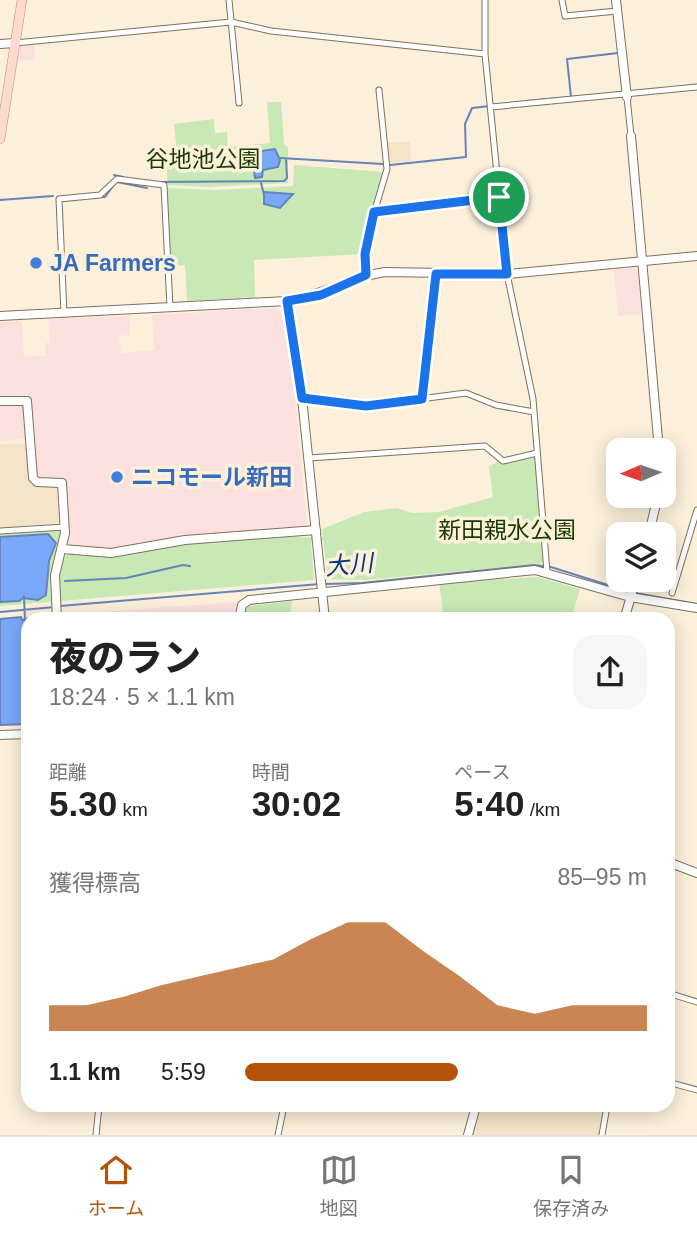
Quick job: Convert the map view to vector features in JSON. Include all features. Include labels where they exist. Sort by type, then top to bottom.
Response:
[{"type":"main road","points":[[0,133],[22,0]]},
{"type":"street","points":[[229,0],[239,103]]},
{"type":"street","points":[[485,0],[485,54],[507,274],[526,357],[534,412],[547,572]]},
{"type":"street","points":[[562,0],[565,16],[617,11]]},
{"type":"street","points":[[616,0],[658,438]]},
{"type":"street","points":[[0,44],[231,22],[271,31],[485,54]]},
{"type":"street","points":[[491,107],[627,96],[697,87]]},
{"type":"street","points":[[366,275],[365,254],[387,169],[379,90]]},
{"type":"street","points":[[64,314],[59,200],[100,195],[117,179],[164,185],[170,308]]},
{"type":"street","points":[[374,212],[499,197]]},
{"type":"street","points":[[0,316],[287,301],[321,295],[366,275],[507,274],[697,256]]},
{"type":"street","points":[[422,399],[436,274]]},
{"type":"street","points":[[287,301],[302,398],[324,612]]},
{"type":"street","points":[[302,398],[366,406],[474,394],[496,405],[534,412]]},
{"type":"street","points":[[0,401],[22,399],[28,403],[33,478],[37,482],[61,482],[65,527],[63,549],[55,575],[57,612]]},
{"type":"street","points":[[309,458],[485,446],[503,461],[537,453]]},
{"type":"street","points":[[672,593],[697,510]]},
{"type":"street","points":[[0,531],[65,527]]},
{"type":"street","points":[[63,549],[111,553],[186,540],[316,530]]},
{"type":"street","points":[[241,612],[242,605],[249,600],[322,590],[520,572],[547,572],[606,584]]},
{"type":"street","points":[[626,612],[632,592]]},
{"type":"street","points":[[640,592],[697,608]]},
{"type":"street","points":[[0,735],[21,734]]},
{"type":"street","points":[[675,865],[697,873]]},
{"type":"street","points":[[675,995],[697,1002]]},
{"type":"street","points":[[675,1084],[697,1090]]},
{"type":"street","points":[[96,1135],[98,1112]]},
{"type":"street","points":[[278,1135],[283,1112]]},
{"type":"street","points":[[468,1135],[474,1112]]},
{"type":"street","points":[[603,1135],[606,1112]]},
{"type":"shaded area","points":[[34,44],[35,60],[17,61],[20,46]]},
{"type":"shaded area","points":[[410,142],[411,161],[388,163],[387,143]]},
{"type":"shaded area","points":[[632,268],[638,272],[641,314],[618,316],[614,269]]},
{"type":"shaded area","points":[[275,308],[284,313],[293,376],[307,527],[185,537],[109,550],[69,548],[64,478],[38,480],[35,477],[30,397],[0,398],[0,322],[22,321],[24,357],[46,356],[45,343],[50,343],[48,319],[129,316],[130,335],[119,336],[121,353],[154,350],[152,315]]},
{"type":"shaded area","points":[[22,403],[27,438],[0,441],[0,404]]},
{"type":"shaded area","points":[[0,444],[27,444],[31,481],[35,485],[56,484],[59,487],[61,520],[58,523],[0,528]]},
{"type":"shaded area","points":[[236,602],[235,612],[101,612]]},
{"type":"shaded area","points":[[478,1112],[604,1112],[599,1135],[472,1135]]},
{"type":"green space","name":"谷地池公園","points":[[267,102],[281,102],[284,144],[288,147],[288,183],[209,187],[168,185],[165,156],[177,154],[174,124],[214,119],[215,133],[227,132],[228,147],[270,143]]},
{"type":"green space","points":[[294,165],[384,172],[375,197],[363,254],[254,260],[255,297],[187,301],[185,265],[170,266],[167,188],[215,190],[293,186]]},
{"type":"green space","name":"新田親水公園","points":[[533,456],[536,459],[546,563],[365,580],[328,579],[323,540],[311,541],[314,580],[0,606],[0,534],[61,530],[52,577],[52,599],[58,600],[59,569],[67,554],[113,556],[187,543],[268,536],[323,538],[322,529],[364,512],[397,508],[412,513],[439,512],[493,497],[489,466],[500,461],[503,464]]},
{"type":"green space","points":[[538,577],[580,589],[573,612],[443,612],[439,583]]},
{"type":"green space","points":[[292,601],[291,612],[243,612],[250,606]]},
{"type":"water","points":[[275,149],[280,160],[278,167],[263,170],[262,177],[255,178],[254,171],[244,159],[255,152]]},
{"type":"water","points":[[264,192],[293,194],[280,208],[264,204]]},
{"type":"water","points":[[48,534],[56,543],[49,561],[46,595],[38,600],[23,598],[19,601],[0,602],[0,537]]},
{"type":"water","points":[[21,617],[21,724],[0,725],[0,619]]},
{"type":"waterway","points":[[527,101],[571,97],[567,59],[618,53]]},
{"type":"waterway","points":[[390,165],[466,157],[465,124],[472,108],[490,106]]},
{"type":"waterway","points":[[280,158],[383,164]]},
{"type":"waterway","points":[[156,182],[284,181],[287,178],[286,159]]},
{"type":"waterway","points":[[114,175],[123,177]]},
{"type":"waterway","points":[[117,182],[147,188]]},
{"type":"waterway","points":[[261,183],[264,195]]},
{"type":"waterway","points":[[100,197],[105,197],[113,186]]},
{"type":"waterway","points":[[0,200],[53,196]]},
{"type":"waterway","points":[[65,581],[126,578],[183,565],[190,566]]},
{"type":"waterway","name":"大川","points":[[325,584],[362,583],[534,565],[551,567],[606,584]]},
{"type":"waterway","name":"大川","points":[[60,606],[320,584]]},
{"type":"waterway","name":"大川","points":[[635,593],[697,604]]},
{"type":"waterway","name":"大川","points":[[24,596],[25,612]]},
{"type":"waterway","name":"大川","points":[[0,612],[55,607]]},
{"type":"place","name":"JA Farmers","points":[[36,263]]},
{"type":"place","name":"ニコモール新田","points":[[117,477]]},
{"type":"route","points":[[499,197],[507,274],[436,274],[422,399],[358,406],[338,401],[302,398],[287,301],[321,295],[366,275],[365,254],[374,212],[499,197]]}]
